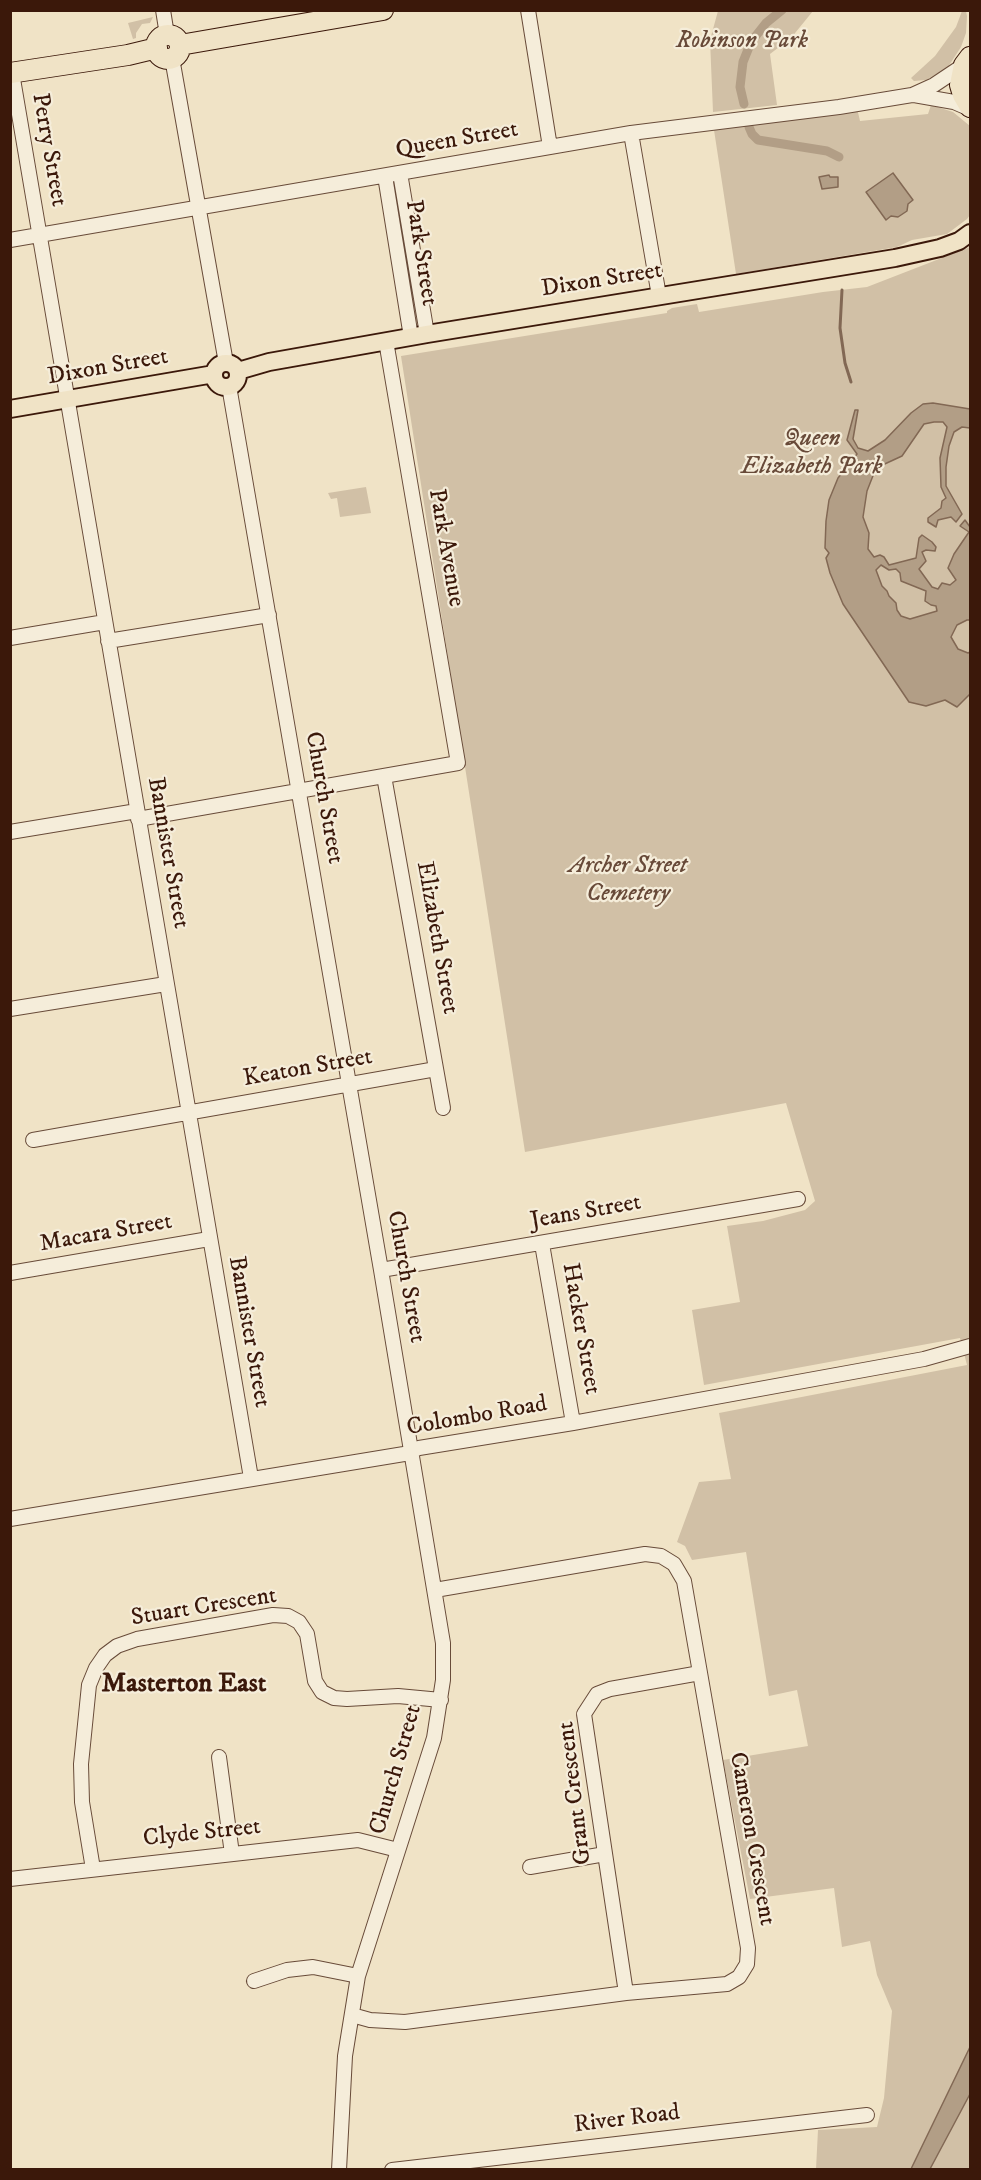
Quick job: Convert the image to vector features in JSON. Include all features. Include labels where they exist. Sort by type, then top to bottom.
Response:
[{"type":"highway","points":[[11,73],[119,56],[333,15],[383,10]]},
{"type":"highway","points":[[970,45],[960,85],[970,108]]},
{"type":"main road","name":"Dixon Street","points":[[10,409],[419,335],[895,258],[940,248],[959,241],[970,233]]},
{"type":"main road","points":[[226,369],[219,384],[229,386]]},
{"type":"street","points":[[163,10],[226,369]]},
{"type":"street","points":[[528,10],[550,147]]},
{"type":"street","name":"Queen Street","points":[[10,240],[631,133],[839,107],[912,94],[934,85],[966,62]]},
{"type":"street","name":"Perry Street","points":[[11,73],[40,235]]},
{"type":"street","name":"Queen Street","points":[[912,94],[954,102],[970,108]]},
{"type":"street","points":[[631,133],[659,296]]},
{"type":"street","name":"Park Street","points":[[400,173],[419,335]]},
{"type":"street","name":"Park Street","points":[[385,176],[419,335]]},
{"type":"street","name":"Bannister Street","points":[[40,235],[251,1478]]},
{"type":"street","name":"Park Avenue","points":[[384,776],[458,763],[386,341]]},
{"type":"street","name":"Church Street","points":[[229,386],[443,1643],[441,1700],[434,1738],[358,1976],[345,2056],[339,2169]]},
{"type":"street","points":[[108,641],[269,615]]},
{"type":"street","points":[[10,638],[105,622]]},
{"type":"street","points":[[10,832],[299,791],[384,776]]},
{"type":"street","name":"Elizabeth Street","points":[[384,776],[443,1108]]},
{"type":"street","points":[[10,1009],[166,984]]},
{"type":"street","name":"Keaton Street","points":[[33,1140],[436,1069]]},
{"type":"street","name":"Jeans Street","points":[[381,1270],[798,1199]]},
{"type":"street","name":"Macara Street","points":[[10,1274],[209,1239]]},
{"type":"street","name":"Hacker Street","points":[[542,1244],[573,1423]]},
{"type":"street","name":"Colombo Road","points":[[10,1519],[389,1456],[428,1446],[573,1423],[962,1351]]},
{"type":"street","name":"Cameron Crescent","points":[[352,2014],[370,2020],[405,2022],[626,1993],[727,1984],[739,1977],[747,1964],[748,1948],[684,1581],[674,1564],[661,1556],[645,1554],[435,1590]]},
{"type":"street","name":"Stuart Crescent","points":[[93,1869],[82,1802],[81,1764],[89,1685],[96,1668],[105,1655],[117,1646],[137,1638],[273,1615],[288,1616],[299,1622],[307,1634],[315,1681],[322,1692],[334,1698],[347,1699],[398,1696],[441,1700]]},
{"type":"street","name":"Grant Crescent","points":[[626,1993],[584,1714],[597,1694],[610,1689],[699,1673]]},
{"type":"street","points":[[219,1756],[232,1854]]},
{"type":"street","name":"Clyde Street","points":[[10,1879],[358,1840],[398,1850]]},
{"type":"street","points":[[530,1867],[605,1854]]},
{"type":"street","points":[[254,1981],[278,1972],[313,1967],[358,1976]]},
{"type":"street","name":"River Road","points":[[392,2169],[867,2115]]},
{"type":"green space","name":"Robinson Park","points":[[718,11],[813,11],[791,38],[770,54],[777,105],[713,112],[710,40]]},
{"type":"green space","points":[[962,11],[966,11],[967,16],[966,33],[961,47],[948,67],[926,80],[914,81],[911,78],[935,56],[956,27]]},
{"type":"green space","points":[[153,17],[150,23],[142,24],[136,33],[136,38],[133,39],[128,23]]},
{"type":"green space","points":[[931,105],[953,112],[970,126],[970,215],[967,219],[947,234],[912,240],[897,247],[736,274],[714,130],[857,108],[860,121],[928,114]]},
{"type":"green space","points":[[970,247],[970,2047],[911,2169],[816,2169],[818,2130],[877,2127],[884,2098],[892,2011],[877,1975],[870,1941],[842,1947],[834,1888],[750,1899],[723,1760],[808,1746],[797,1690],[769,1696],[746,1552],[692,1560],[685,1546],[677,1542],[699,1482],[731,1479],[719,1413],[967,1365],[960,1338],[704,1385],[692,1310],[740,1302],[727,1226],[763,1221],[805,1210],[815,1201],[786,1103],[525,1152],[401,356],[667,313],[672,308],[697,304],[699,312],[867,287]]},
{"type":"green space","points":[[366,487],[371,513],[340,517],[337,498],[331,499],[328,493]]},
{"type":"green space","points":[[970,2094],[970,2169],[930,2169],[949,2132]]},
{"type":"shaded area","points":[[893,173],[913,200],[908,204],[907,211],[898,217],[891,216],[886,220],[866,192]]},
{"type":"shaded area","points":[[829,175],[838,177],[838,187],[822,189],[819,177]]},
{"type":"shaded area","points":[[933,403],[970,409],[970,428],[962,427],[954,432],[946,467],[946,486],[962,514],[956,522],[951,517],[938,520],[936,527],[928,522],[928,518],[941,508],[942,501],[946,498],[941,487],[940,458],[947,427],[943,422],[934,422],[924,424],[902,456],[876,468],[867,491],[863,517],[869,533],[868,549],[874,557],[880,555],[884,557],[889,565],[916,558],[919,538],[922,535],[932,542],[936,547],[935,551],[922,552],[926,561],[919,569],[932,587],[938,589],[942,583],[950,585],[956,580],[948,568],[954,554],[969,532],[960,526],[965,520],[970,527],[970,620],[957,625],[951,637],[958,649],[970,652],[970,694],[957,707],[945,700],[926,706],[909,702],[843,604],[826,558],[829,553],[825,548],[829,500],[838,478],[857,454],[847,440],[855,410],[858,410],[853,439],[858,448],[868,451],[885,440],[923,404]],"holes":[[[881,565],[889,570],[896,569],[900,573],[901,581],[926,591],[925,601],[936,606],[937,611],[910,619],[901,616],[896,603],[882,586],[876,570]]]},
{"type":"shaded area","points":[[970,2047],[970,2094],[930,2169],[911,2169]]},
{"type":"waterway","points":[[744,104],[740,87],[743,62],[751,42],[766,23],[782,10]]},
{"type":"waterway","points":[[749,127],[758,140],[827,151],[839,157]]},
{"type":"waterway","points":[[842,290],[840,328],[845,363],[851,382]]},
{"type":"district","name":"Masterton East","points":[[184,1685]]},
{"type":"park label","name":"Queen Elizabeth Park","points":[[812,454]]},
{"type":"park label","name":"Archer Street Cemetery","points":[[628,881]]}]
